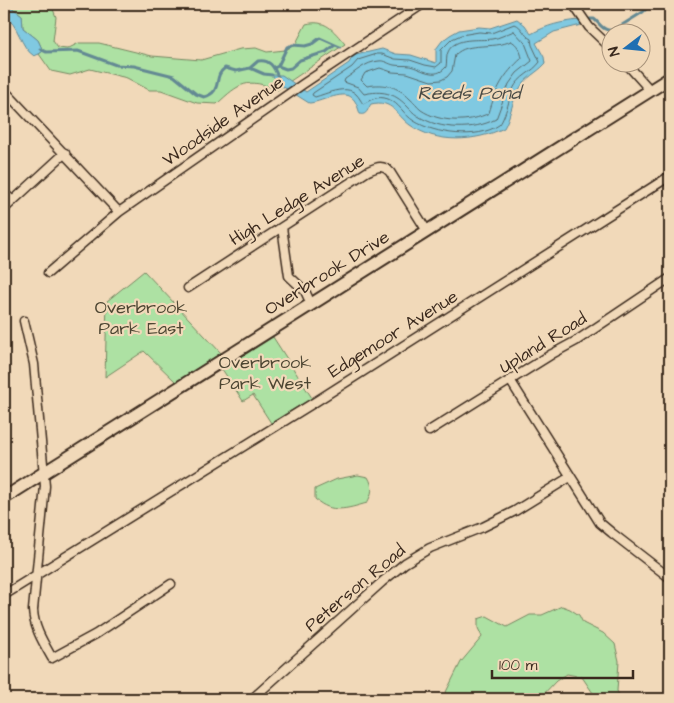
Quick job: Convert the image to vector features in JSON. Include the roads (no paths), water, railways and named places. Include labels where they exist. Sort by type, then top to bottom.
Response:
[{"type":"street","name":"Woodside Avenue","points":[[48,273],[119,212],[303,84],[423,4]]},
{"type":"street","points":[[573,4],[589,27],[602,39]]},
{"type":"street","points":[[634,72],[650,90]]},
{"type":"street","name":"Overbrook Drive","points":[[4,498],[670,78]]},
{"type":"street","points":[[4,90],[66,153],[119,212]]},
{"type":"street","points":[[4,209],[66,153]]},
{"type":"street","name":"High Ledge Avenue","points":[[188,288],[368,171],[379,166],[390,172],[427,231]]},
{"type":"street","name":"Edgemoor Avenue","points":[[4,595],[315,402],[670,176]]},
{"type":"street","points":[[4,193],[13,201]]},
{"type":"street","points":[[282,227],[289,276],[305,291],[311,304]]},
{"type":"street","name":"Upland Road","points":[[428,431],[591,332],[670,278]]},
{"type":"street","points":[[24,321],[34,364],[44,473],[45,495],[33,619],[39,636],[52,658],[96,634],[171,584]]},
{"type":"street","points":[[510,380],[595,516],[606,528],[670,578]]},
{"type":"street","name":"Peterson Road","points":[[252,699],[405,563],[430,548],[507,515],[570,477]]},
{"type":"water","points":[[4,4],[7,4],[22,15],[23,28],[38,40],[43,51],[34,56],[29,52],[13,25],[4,16]]},
{"type":"water","name":"Reeds Pond","points":[[517,19],[525,25],[531,34],[548,26],[566,22],[579,20],[581,25],[554,32],[536,43],[544,57],[545,64],[525,81],[520,88],[504,128],[481,136],[456,139],[432,135],[410,125],[394,109],[384,104],[371,104],[366,113],[360,114],[357,104],[347,95],[309,103],[282,86],[272,75],[282,75],[306,92],[349,63],[356,55],[382,49],[436,63],[436,49],[442,41],[459,30],[479,27],[490,28]]},
{"type":"waterway","points":[[590,19],[594,19],[605,29],[614,30],[643,12],[651,4]]},
{"type":"waterway","points":[[274,68],[278,66],[287,47],[293,45],[305,46],[312,44],[320,38],[340,47]]},
{"type":"waterway","points":[[278,66],[286,69],[291,68],[300,60],[326,52],[335,45]]},
{"type":"waterway","points":[[40,49],[46,52],[78,51],[116,65],[134,66],[174,76],[196,94],[204,97],[214,91],[219,75],[225,68],[236,71],[250,68],[272,75]]},
{"type":"waterway","points":[[250,68],[258,61],[266,61],[273,67],[278,77]]},
{"type":"park label","name":"Overbrook Park East","points":[[141,317]]},
{"type":"park label","name":"Overbrook Park West","points":[[265,372]]}]
